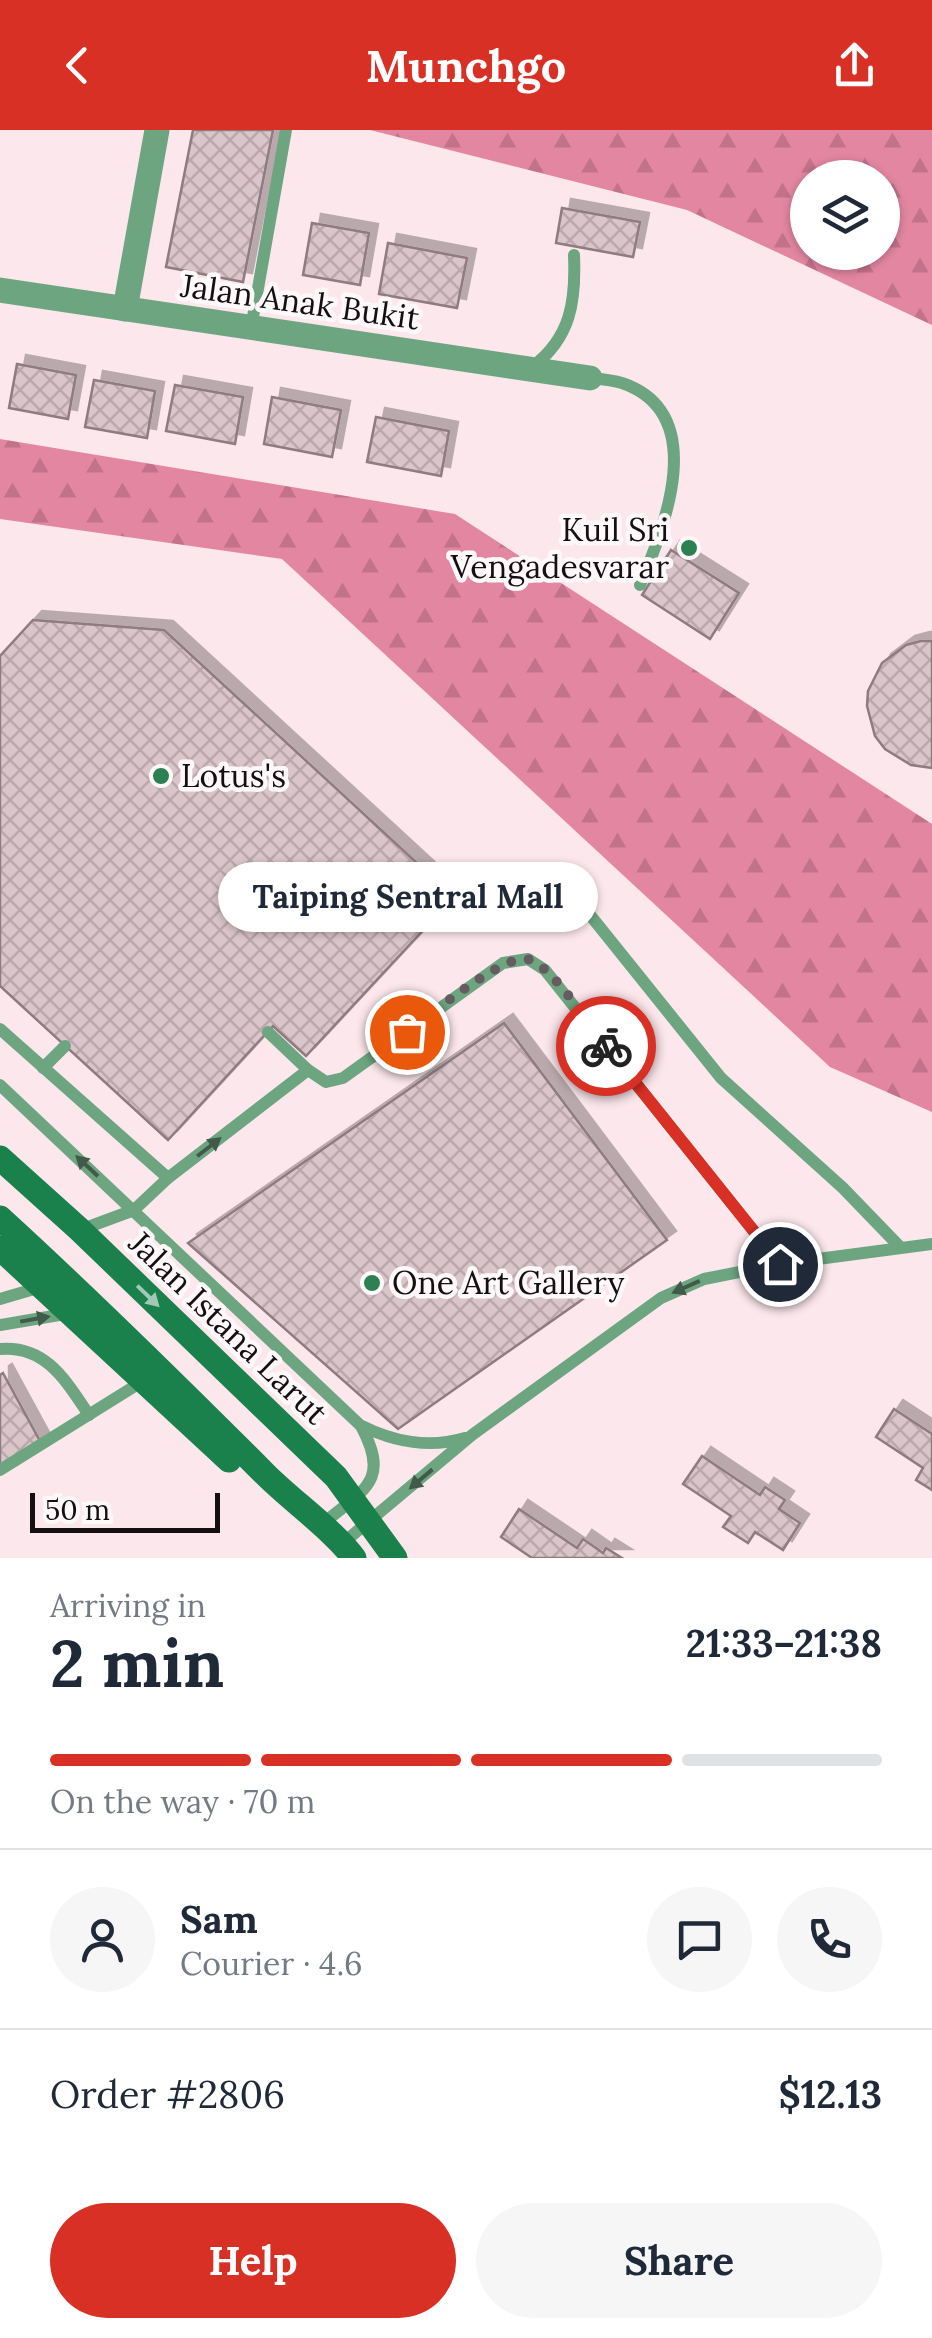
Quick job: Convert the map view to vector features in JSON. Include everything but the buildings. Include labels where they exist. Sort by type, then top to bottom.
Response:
[{"type":"main road","name":"Jalan Istana Larut","points":[[0,1158],[336,1477],[396,1558]]},
{"type":"main road","points":[[0,1218],[104,1312],[281,1490],[349,1551]]},
{"type":"main road","points":[[0,1248],[231,1461],[281,1490]]},
{"type":"street","points":[[125,309],[156,130]]},
{"type":"street","name":"Jalan Anak Bukit","points":[[0,290],[590,378]]},
{"type":"lane","points":[[252,328],[286,130]]},
{"type":"lane","points":[[530,369],[550,354],[568,322],[576,292],[574,254]]},
{"type":"lane","points":[[590,378],[623,384],[646,398],[666,420],[675,450],[665,520],[640,585]]},
{"type":"lane","points":[[574,895],[721,1078],[843,1188],[900,1246]]},
{"type":"lane","points":[[268,1032],[326,1082],[343,1078],[503,963],[528,959],[545,970],[780,1264]]},
{"type":"lane","points":[[0,1029],[168,1178]]},
{"type":"lane","points":[[43,1068],[65,1046]]},
{"type":"lane","points":[[80,1230],[134,1210],[168,1178],[308,1070]]},
{"type":"lane","points":[[0,1085],[360,1425],[376,1458],[373,1478],[320,1526]]},
{"type":"lane","points":[[349,1551],[370,1522],[472,1436],[661,1298],[704,1279],[780,1264],[932,1244]]},
{"type":"lane","points":[[0,1299],[42,1286]]},
{"type":"lane","points":[[0,1326],[70,1313]]},
{"type":"lane","points":[[0,1350],[20,1348],[60,1371],[89,1415]]},
{"type":"lane","points":[[0,1470],[143,1381]]},
{"type":"lane","points":[[360,1425],[406,1442],[450,1442],[472,1436]]},
{"type":"green space","points":[[370,130],[932,130],[932,325],[815,270],[900,270],[900,160],[790,160],[790,258],[687,210]]},
{"type":"green space","points":[[0,439],[455,514],[932,824],[932,1112],[830,1067],[282,559],[0,519]]},
{"type":"way so far","points":[[407,1032],[503,963],[528,959],[545,970],[606,1046]]},
{"type":"place","name":"Kuil Sri Vengadesvarar","points":[[689,548]]},
{"type":"place","name":"Lotus's","points":[[161,776]]},
{"type":"place","name":"Taiping Sentral Mall","points":[[407,1032]]},
{"type":"place","name":"One Art Gallery","points":[[372,1283]]},
{"type":"route","points":[[606,1046],[780,1264]]}]
